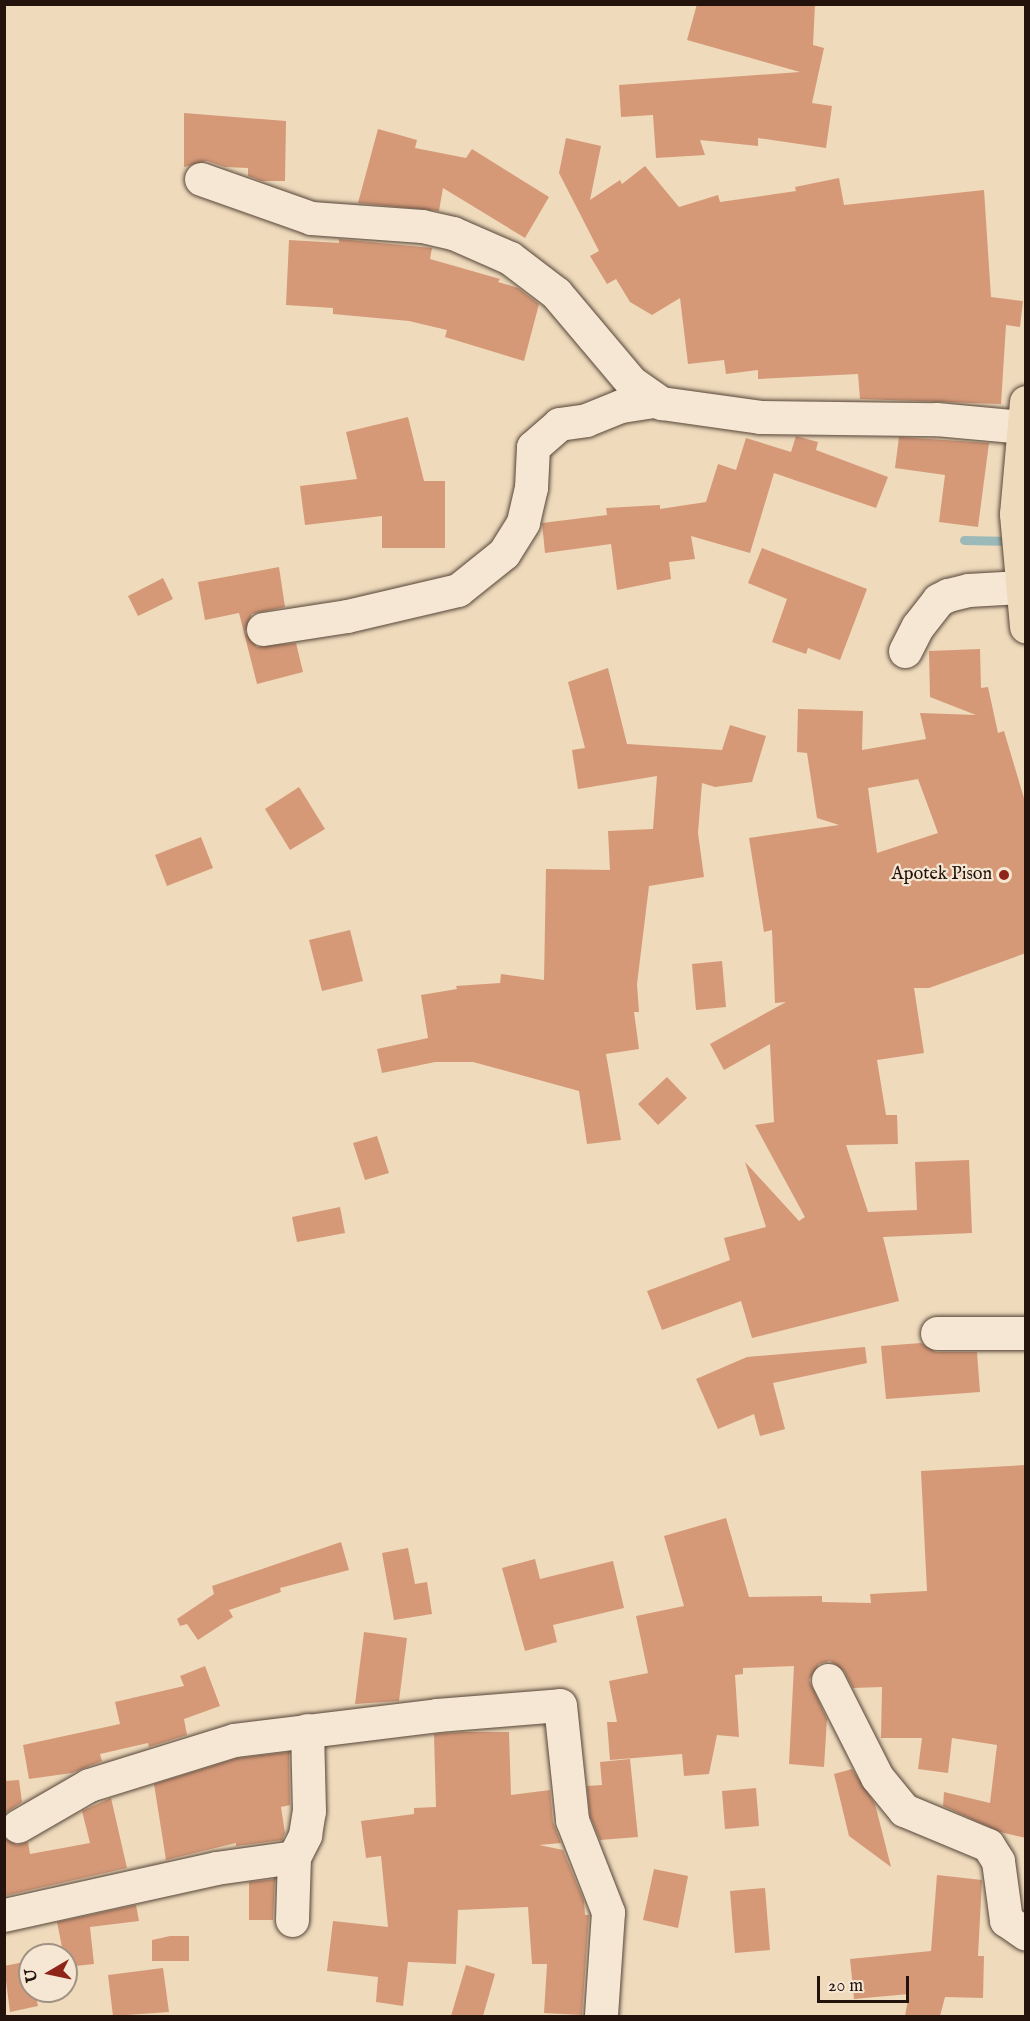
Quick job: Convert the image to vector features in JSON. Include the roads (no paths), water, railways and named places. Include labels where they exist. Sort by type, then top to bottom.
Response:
[{"type":"highway","points":[[1024,415],[1019,516],[1019,575],[1026,627]]},
{"type":"street","points":[[201,179],[311,218],[422,226],[453,233],[510,258],[556,293],[631,382],[654,401]]},
{"type":"street","points":[[263,629],[347,616],[458,590],[504,553],[523,522],[531,488],[533,447],[559,424],[586,420],[621,406],[654,401],[759,417],[936,419],[1024,415]]},
{"type":"street","points":[[905,651],[918,626],[938,600],[948,595],[1019,575]]},
{"type":"street","points":[[936,1333],[1026,1333]]},
{"type":"street","points":[[828,1680],[877,1777],[904,1810],[988,1845],[998,1861],[1006,1920],[1026,1934]]},
{"type":"street","points":[[18,1826],[88,1785],[127,1771],[234,1740],[307,1730],[560,1705],[572,1820],[608,1912],[601,2016]]},
{"type":"street","points":[[292,1920],[294,1857],[305,1835],[309,1811],[307,1730]]},
{"type":"street","points":[[4,1915],[216,1868],[294,1857]]},
{"type":"waterway","points":[[964,540],[1012,541]]},
{"type":"place","name":"Apotek Pison","points":[[1004,875]]}]
